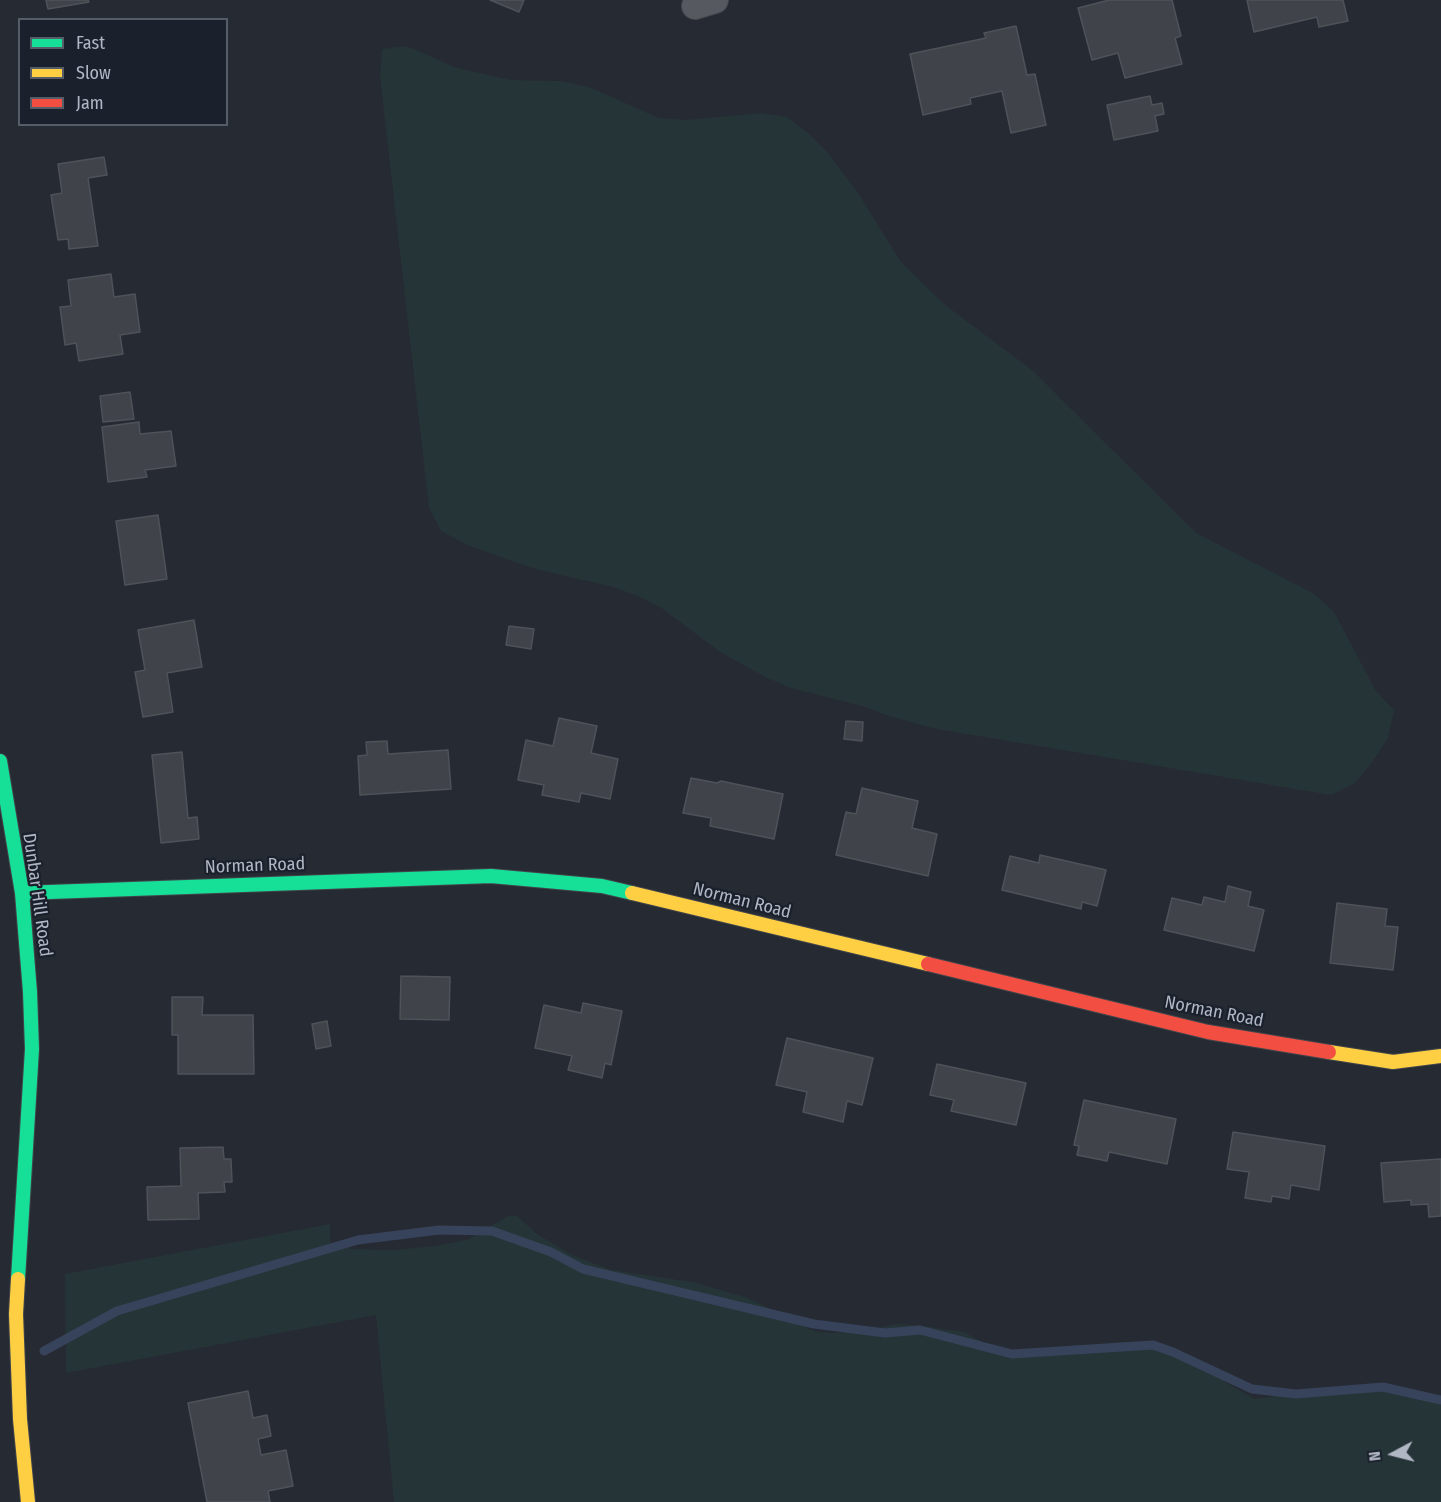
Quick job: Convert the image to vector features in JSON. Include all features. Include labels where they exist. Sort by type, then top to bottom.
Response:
[{"type":"street","name":"Dunbar Hill Road","points":[[0,761],[22,893],[30,992],[32,1049],[16,1314],[20,1419],[28,1502]]},
{"type":"street","name":"Norman Road","points":[[22,893],[491,876],[602,886],[1208,1032],[1394,1062],[1441,1056]]},
{"type":"shaded area","points":[[407,46],[457,68],[511,80],[561,81],[589,87],[659,118],[685,120],[761,113],[787,117],[808,133],[828,153],[858,193],[901,262],[944,304],[1032,370],[1196,533],[1313,593],[1334,612],[1376,691],[1394,710],[1388,738],[1373,761],[1355,783],[1331,795],[936,729],[862,706],[791,688],[767,678],[720,652],[660,607],[638,596],[613,587],[536,569],[465,544],[441,531],[429,508],[380,76],[382,49]]},
{"type":"shaded area","points":[[508,1216],[517,1216],[537,1234],[572,1255],[611,1270],[693,1282],[745,1297],[786,1316],[799,1319],[809,1329],[818,1332],[866,1330],[896,1324],[916,1325],[964,1332],[993,1347],[1014,1353],[1040,1354],[1136,1341],[1157,1344],[1181,1353],[1204,1365],[1227,1383],[1255,1399],[1283,1395],[1320,1395],[1338,1392],[1352,1386],[1367,1385],[1395,1387],[1420,1393],[1441,1405],[1441,1502],[394,1502],[376,1315],[66,1373],[65,1274],[330,1224],[330,1245],[354,1249],[394,1250],[434,1246],[467,1240]]},
{"type":"building","points":[[46,0],[88,0],[89,2],[48,9]]},
{"type":"building","points":[[490,0],[524,0],[519,12]]},
{"type":"building","points":[[1109,0],[1172,0],[1181,36],[1175,38],[1182,64],[1125,78],[1118,53],[1092,60],[1078,8]]},
{"type":"building","points":[[1247,0],[1343,0],[1348,21],[1319,27],[1317,17],[1254,32]]},
{"type":"building","points":[[1016,26],[1027,75],[1035,74],[1046,125],[1011,133],[1002,91],[970,98],[971,104],[923,115],[910,54],[986,38],[984,33]]},
{"type":"building","points":[[1150,96],[1152,105],[1162,103],[1164,114],[1155,116],[1158,131],[1114,140],[1107,105]]},
{"type":"building","points":[[104,157],[107,175],[88,178],[98,246],[69,249],[68,239],[58,240],[51,195],[62,193],[58,164]]},
{"type":"building","points":[[111,274],[114,297],[135,294],[140,332],[120,335],[123,354],[79,361],[76,343],[65,345],[60,307],[71,306],[68,280]]},
{"type":"building","points":[[130,392],[134,419],[103,422],[100,396]]},
{"type":"building","points":[[139,422],[140,434],[171,431],[176,466],[145,470],[147,477],[108,482],[102,427]]},
{"type":"building","points":[[158,515],[167,579],[125,585],[116,521]]},
{"type":"building","points":[[194,620],[202,667],[167,673],[173,712],[143,717],[135,672],[145,670],[138,630]]},
{"type":"building","points":[[509,626],[534,629],[531,649],[506,645]]},
{"type":"building","points":[[559,718],[597,726],[591,753],[618,759],[610,799],[581,793],[579,802],[542,795],[544,785],[518,780],[526,740],[553,746]]},
{"type":"building","points":[[846,721],[863,722],[862,741],[844,739]]},
{"type":"building","points":[[387,741],[388,754],[448,750],[451,789],[360,795],[358,756],[367,755],[366,742]]},
{"type":"building","points":[[182,752],[188,818],[197,817],[199,839],[161,843],[152,755]]},
{"type":"building","points":[[691,778],[717,783],[721,781],[783,794],[774,839],[710,826],[711,818],[683,813]]},
{"type":"building","points":[[862,788],[918,801],[912,828],[937,834],[928,876],[836,855],[846,812],[856,814]]},
{"type":"building","points":[[1040,855],[1106,870],[1097,906],[1082,902],[1081,909],[1002,890],[1010,856],[1039,863]]},
{"type":"building","points":[[1228,886],[1251,892],[1248,906],[1264,910],[1254,951],[1164,930],[1172,898],[1202,905],[1204,897],[1225,902]]},
{"type":"building","points":[[1337,903],[1387,909],[1385,926],[1398,927],[1393,970],[1330,963]]},
{"type":"building","points":[[401,976],[450,977],[449,1020],[400,1019]]},
{"type":"building","points":[[172,997],[203,997],[202,1015],[253,1015],[254,1074],[178,1074],[178,1035],[172,1035]]},
{"type":"building","points":[[583,1003],[622,1011],[611,1065],[605,1063],[602,1078],[568,1070],[572,1056],[535,1048],[544,1005],[581,1013]]},
{"type":"building","points":[[327,1021],[331,1046],[316,1049],[312,1024]]},
{"type":"building","points":[[787,1038],[873,1058],[862,1105],[847,1101],[843,1122],[803,1112],[807,1092],[776,1085]]},
{"type":"building","points":[[937,1064],[1026,1083],[1016,1125],[951,1111],[954,1100],[930,1095]]},
{"type":"building","points":[[1084,1100],[1176,1119],[1167,1164],[1109,1152],[1107,1161],[1077,1155],[1079,1146],[1074,1145]]},
{"type":"building","points":[[1233,1132],[1325,1146],[1319,1190],[1291,1185],[1289,1199],[1272,1196],[1271,1202],[1245,1198],[1249,1172],[1227,1169]]},
{"type":"building","points":[[223,1147],[224,1159],[231,1159],[232,1182],[224,1182],[225,1192],[198,1193],[199,1219],[148,1220],[147,1187],[181,1186],[180,1148]]},
{"type":"building","points":[[1441,1159],[1441,1216],[1429,1217],[1428,1204],[1411,1205],[1411,1200],[1384,1202],[1381,1163]]},
{"type":"building","points":[[248,1391],[253,1418],[267,1415],[271,1436],[258,1439],[261,1455],[286,1450],[293,1486],[268,1491],[270,1502],[207,1502],[188,1403]]},
{"type":"waterway","points":[[44,1351],[117,1311],[358,1240],[439,1230],[492,1231],[551,1252],[583,1269],[814,1324],[885,1333],[920,1330],[1012,1354],[1153,1345],[1252,1389],[1296,1394],[1383,1387],[1441,1400]]},
{"type":"traffic: fast","points":[[0,761],[22,893],[32,1049],[18,1279]]},
{"type":"traffic: fast","points":[[22,893],[491,876],[602,886],[632,893]]},
{"type":"traffic: slow","points":[[632,893],[928,964]]},
{"type":"traffic: slow","points":[[1329,1052],[1393,1062],[1441,1056]]},
{"type":"traffic: slow","points":[[18,1279],[16,1314],[20,1419],[28,1502]]},
{"type":"traffic: jam","points":[[928,964],[1208,1032],[1329,1052]]}]
